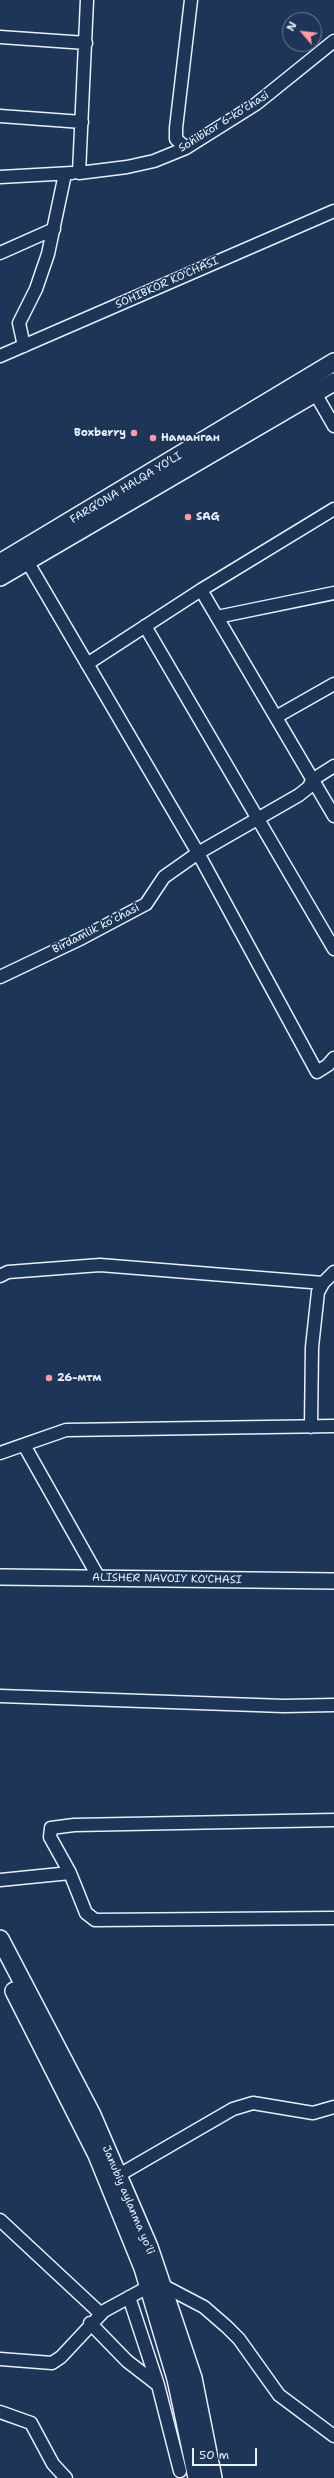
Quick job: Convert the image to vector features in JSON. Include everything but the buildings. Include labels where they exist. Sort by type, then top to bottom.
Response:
[{"type":"highway","name":"FARG‘ONA HALQA YO‘LI","points":[[0,563],[334,362]]},
{"type":"highway","name":"FARG‘ONA HALQA YO‘LI","points":[[0,577],[334,382]]},
{"type":"highway","name":"Janubiy aylanma yoʻli","points":[[0,1939],[92,2115],[149,2247],[155,2286],[197,2478]]},
{"type":"highway","name":"Janubiy aylanma yoʻli","points":[[0,1964],[97,2155],[155,2286],[193,2378],[213,2478]]},
{"type":"main road","name":"ALISHER NAVOIY KO'CHASI","points":[[0,1578],[334,1581]]},
{"type":"street","points":[[79,173],[87,0]]},
{"type":"street","points":[[186,148],[176,139],[176,128],[191,0]]},
{"type":"street","points":[[0,37],[86,43]]},
{"type":"street","name":"Sohibkor 6-koʼchasi","points":[[0,177],[79,173],[147,162],[186,148],[256,104],[334,41]]},
{"type":"street","points":[[0,116],[82,122]]},
{"type":"street","points":[[24,346],[19,323],[36,289],[54,229],[65,174]]},
{"type":"street","name":"SOHIBKOR KO'CHASI","points":[[0,356],[334,211]]},
{"type":"street","points":[[0,253],[54,229]]},
{"type":"street","points":[[315,393],[334,426]]},
{"type":"street","points":[[88,664],[201,590],[334,509]]},
{"type":"street","points":[[27,561],[198,853],[317,1072],[328,1065],[334,1058]]},
{"type":"street","points":[[201,590],[334,816]]},
{"type":"street","points":[[217,617],[334,594]]},
{"type":"street","points":[[145,626],[334,949]]},
{"type":"street","points":[[276,717],[334,684]]},
{"type":"street","name":"Birdamlik koʻchasi","points":[[0,977],[82,938],[146,904],[164,877],[198,853],[258,820],[306,791],[312,780],[334,766]]},
{"type":"street","points":[[0,1276],[8,1272],[100,1264],[323,1283]]},
{"type":"street","points":[[311,1426],[312,1347],[318,1292],[323,1283],[334,1272]]},
{"type":"street","points":[[0,1453],[66,1430],[334,1426]]},
{"type":"street","points":[[24,1444],[99,1578]]},
{"type":"street","points":[[0,1696],[284,1706],[334,1705]]},
{"type":"street","points":[[334,1820],[74,1825],[51,1828],[50,1837],[70,1873],[86,1913],[95,1920],[334,1918]]},
{"type":"street","points":[[0,1880],[70,1873]]},
{"type":"street","points":[[119,2175],[232,2109],[253,2103],[313,2113],[334,2107]]},
{"type":"street","points":[[0,2220],[101,2314]]},
{"type":"street","points":[[0,2359],[52,2363],[61,2357],[90,2323],[101,2314],[129,2296],[155,2286],[204,2307],[239,2339],[279,2395],[334,2436]]},
{"type":"street","points":[[129,2296],[158,2385],[180,2471]]},
{"type":"street","points":[[90,2323],[127,2361],[158,2385]]},
{"type":"street","points":[[0,2412],[31,2423],[61,2476]]},
{"type":"place","name":"Boxberry","points":[[134,433]]},
{"type":"place","name":"Наманган","points":[[153,438]]},
{"type":"place","name":"SAG","points":[[188,517]]},
{"type":"place","name":"26-мтм","points":[[49,1378]]}]
